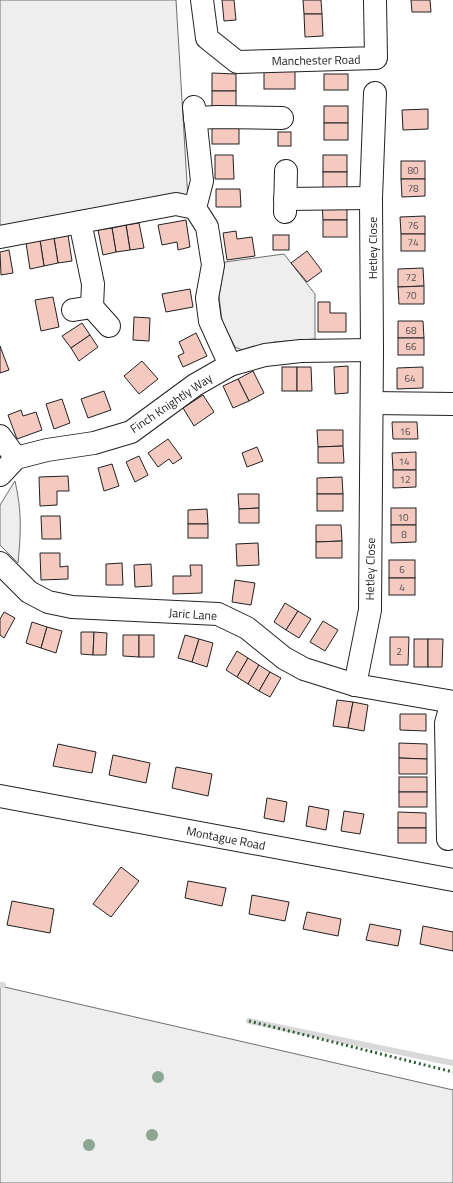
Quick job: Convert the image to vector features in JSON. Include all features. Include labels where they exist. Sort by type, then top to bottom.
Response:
[{"type":"street","name":"Manchester Road","points":[[202,0],[207,38],[237,62],[376,58],[375,0]]},
{"type":"street","name":"Hetley Close","points":[[355,685],[370,610],[372,198],[376,93]]},
{"type":"street","points":[[195,208],[202,181],[195,113],[217,117],[282,118]]},
{"type":"street","points":[[286,171],[285,206],[372,198]]},
{"type":"street","points":[[0,237],[176,204],[195,208],[207,227],[213,265],[207,298],[210,321],[230,365]]},
{"type":"street","points":[[80,222],[92,284],[82,309],[108,326]]},
{"type":"street","name":"Finch Knightly Way","points":[[16,458],[47,450],[94,443],[131,432],[195,385],[230,365],[265,355],[301,351],[372,350]]},
{"type":"street","points":[[372,403],[453,404]]},
{"type":"street","points":[[0,436],[16,458],[0,475]]},
{"type":"street","name":"Jaric Lane","points":[[0,563],[29,592],[48,602],[72,607],[218,614],[247,628],[284,658],[304,669],[355,685],[452,702]]},
{"type":"street","points":[[448,839],[446,723],[452,702]]},
{"type":"street","name":"Montague Road","points":[[0,796],[453,880]]},
{"type":"shaded area","points":[[0,0],[176,0],[188,200],[0,233]]},
{"type":"shaded area","points":[[284,254],[315,294],[315,339],[274,342],[245,351],[235,347],[222,321],[219,296],[225,262]]},
{"type":"shaded area","points":[[15,481],[19,502],[20,522],[18,563],[0,545],[0,505]]},
{"type":"shaded area","points":[[0,986],[453,1090],[453,1183],[0,1183]]},
{"type":"building","points":[[222,0],[234,0],[236,20],[224,21]]},
{"type":"building","points":[[303,0],[321,0],[322,14],[304,14]]},
{"type":"building","points":[[411,0],[430,0],[431,12],[412,12]]},
{"type":"building","points":[[304,14],[322,14],[323,36],[305,37]]},
{"type":"building","points":[[264,71],[295,71],[295,89],[264,89]]},
{"type":"building","points":[[212,73],[236,74],[236,91],[212,91]]},
{"type":"building","points":[[324,74],[348,74],[348,90],[324,90]]},
{"type":"building","points":[[212,91],[236,91],[236,108],[212,108]]},
{"type":"building","points":[[324,106],[348,106],[348,123],[324,123]]},
{"type":"building","points":[[428,109],[428,129],[403,130],[402,110]]},
{"type":"building","points":[[324,123],[348,123],[348,140],[324,140]]},
{"type":"building","points":[[212,125],[239,125],[239,144],[212,144]]},
{"type":"building","points":[[278,132],[291,132],[291,146],[278,146]]},
{"type":"building","points":[[215,155],[233,155],[234,179],[215,179]]},
{"type":"building","points":[[323,155],[347,155],[347,172],[323,172]]},
{"type":"building","points":[[401,161],[425,161],[425,179],[401,179]]},
{"type":"building","points":[[323,172],[347,172],[347,189],[323,189]]},
{"type":"building","points":[[401,179],[425,179],[425,196],[402,197]]},
{"type":"building","points":[[216,189],[240,189],[241,207],[216,207]]},
{"type":"building","points":[[322,203],[347,203],[347,220],[323,220]]},
{"type":"building","points":[[425,216],[425,234],[401,234],[400,217]]},
{"type":"building","points":[[186,220],[190,247],[178,250],[177,242],[162,245],[158,225]]},
{"type":"building","points":[[323,220],[347,220],[347,237],[323,237]]},
{"type":"building","points":[[139,223],[144,248],[130,250],[126,225]]},
{"type":"building","points":[[126,225],[130,250],[116,252],[112,228]]},
{"type":"building","points":[[112,228],[116,252],[103,255],[98,230]]},
{"type":"building","points":[[236,231],[237,239],[252,237],[255,256],[227,260],[223,233]]},
{"type":"building","points":[[401,234],[425,234],[425,251],[401,251]]},
{"type":"building","points":[[68,235],[72,261],[58,263],[54,238]]},
{"type":"building","points":[[273,235],[289,235],[289,250],[273,250]]},
{"type":"building","points":[[54,238],[58,263],[44,266],[40,240]]},
{"type":"building","points":[[40,240],[44,266],[30,269],[26,243]]},
{"type":"building","points":[[9,250],[13,273],[1,275],[0,252]]},
{"type":"building","points":[[307,251],[322,271],[307,282],[291,263]]},
{"type":"building","points":[[423,268],[424,286],[398,287],[398,269]]},
{"type":"building","points":[[424,286],[424,304],[399,304],[398,287]]},
{"type":"building","points":[[190,289],[193,307],[166,312],[162,294]]},
{"type":"building","points":[[53,297],[59,327],[41,331],[35,300]]},
{"type":"building","points":[[318,302],[330,302],[330,313],[346,313],[346,332],[318,332]]},
{"type":"building","points":[[134,317],[150,318],[149,341],[133,340]]},
{"type":"building","points":[[398,321],[423,321],[424,338],[398,338]]},
{"type":"building","points":[[82,323],[90,335],[71,348],[62,336]]},
{"type":"building","points":[[196,333],[207,356],[183,367],[178,356],[184,353],[179,342]]},
{"type":"building","points":[[90,335],[98,347],[79,361],[71,348]]},
{"type":"building","points":[[398,338],[424,338],[424,355],[398,355]]},
{"type":"building","points":[[0,346],[9,370],[0,373]]},
{"type":"building","points":[[142,361],[158,379],[139,394],[124,376]]},
{"type":"building","points":[[348,366],[348,393],[335,394],[334,367]]},
{"type":"building","points":[[282,367],[297,367],[297,391],[282,391]]},
{"type":"building","points":[[297,367],[311,367],[312,391],[297,391]]},
{"type":"building","points":[[423,367],[423,388],[397,389],[397,368]]},
{"type":"building","points":[[253,371],[264,393],[249,401],[238,379]]},
{"type":"building","points":[[238,379],[249,401],[233,408],[223,386]]},
{"type":"building","points":[[104,391],[111,410],[88,418],[81,399]]},
{"type":"building","points":[[203,395],[214,412],[194,426],[183,408]]},
{"type":"building","points":[[62,399],[70,423],[54,429],[46,404]]},
{"type":"building","points":[[21,410],[23,416],[36,412],[42,430],[17,439],[8,415]]},
{"type":"building","points":[[392,422],[417,422],[418,439],[393,439]]},
{"type":"building","points":[[317,430],[343,430],[343,446],[318,447]]},
{"type":"building","points":[[168,439],[182,458],[173,464],[169,459],[158,467],[148,453]]},
{"type":"building","points":[[343,446],[344,463],[318,463],[318,447]]},
{"type":"building","points":[[257,447],[263,461],[247,467],[242,453]]},
{"type":"building","points":[[416,452],[416,470],[393,470],[392,453]]},
{"type":"building","points":[[139,456],[148,475],[135,482],[126,462]]},
{"type":"building","points":[[112,464],[119,486],[104,491],[98,468]]},
{"type":"building","points":[[393,470],[416,470],[416,487],[393,488]]},
{"type":"building","points":[[68,476],[69,491],[57,491],[57,505],[40,506],[39,477]]},
{"type":"building","points":[[342,477],[343,494],[317,494],[317,478]]},
{"type":"building","points":[[238,494],[259,494],[259,508],[239,509]]},
{"type":"building","points":[[317,494],[343,494],[343,511],[317,511]]},
{"type":"building","points":[[259,508],[259,523],[239,523],[239,509]]},
{"type":"building","points":[[391,508],[416,508],[416,525],[391,525]]},
{"type":"building","points":[[207,509],[208,524],[188,524],[188,510]]},
{"type":"building","points":[[41,516],[60,516],[61,539],[42,539]]},
{"type":"building","points":[[188,524],[208,524],[208,538],[188,538]]},
{"type":"building","points":[[316,525],[341,525],[342,541],[316,542]]},
{"type":"building","points":[[391,525],[416,525],[416,542],[391,543]]},
{"type":"building","points":[[342,541],[342,558],[316,558],[316,542]]},
{"type":"building","points":[[258,543],[259,565],[237,566],[236,544]]},
{"type":"building","points":[[40,553],[60,553],[60,567],[68,566],[68,579],[41,580]]},
{"type":"building","points":[[389,560],[415,560],[415,578],[389,578]]},
{"type":"building","points":[[122,563],[123,585],[106,585],[106,564]]},
{"type":"building","points":[[151,564],[152,586],[135,587],[134,565]]},
{"type":"building","points":[[190,565],[202,565],[202,593],[173,594],[173,576],[191,576]]},
{"type":"building","points":[[389,578],[415,578],[415,595],[389,595]]},
{"type":"building","points":[[235,580],[255,583],[251,605],[232,602]]},
{"type":"building","points":[[285,603],[298,611],[286,630],[274,622]]},
{"type":"building","points":[[298,611],[311,619],[299,638],[286,630]]},
{"type":"building","points":[[4,612],[15,618],[4,638],[0,635],[0,619]]},
{"type":"building","points":[[323,621],[338,630],[325,651],[310,642]]},
{"type":"building","points":[[32,622],[47,627],[41,648],[26,643]]},
{"type":"building","points":[[47,627],[62,631],[56,653],[41,648]]},
{"type":"building","points":[[81,632],[94,632],[93,655],[81,654]]},
{"type":"building","points":[[94,632],[107,633],[106,655],[93,655]]},
{"type":"building","points":[[123,635],[139,635],[139,657],[123,656]]},
{"type":"building","points":[[139,635],[154,635],[154,657],[139,657]]},
{"type":"building","points":[[185,635],[199,639],[192,662],[178,658]]},
{"type":"building","points":[[390,637],[409,637],[408,665],[390,665]]},
{"type":"building","points":[[199,639],[213,643],[207,667],[192,662]]},
{"type":"building","points":[[414,639],[428,639],[428,667],[414,667]]},
{"type":"building","points":[[428,639],[443,639],[442,667],[428,667]]},
{"type":"building","points":[[237,651],[248,658],[237,677],[226,670]]},
{"type":"building","points":[[248,658],[259,665],[248,684],[237,677]]},
{"type":"building","points":[[259,665],[270,672],[259,691],[248,684]]},
{"type":"building","points":[[270,672],[281,678],[270,697],[259,691]]},
{"type":"building","points":[[337,700],[353,702],[348,728],[333,726]]},
{"type":"building","points":[[353,702],[368,705],[364,731],[348,728]]},
{"type":"building","points":[[400,714],[426,714],[426,731],[400,730]]},
{"type":"building","points":[[399,743],[427,744],[427,759],[399,758]]},
{"type":"building","points":[[58,744],[96,752],[92,773],[53,766]]},
{"type":"building","points":[[113,755],[150,763],[146,783],[109,775]]},
{"type":"building","points":[[399,758],[427,759],[427,774],[399,774]]},
{"type":"building","points":[[176,767],[212,774],[208,796],[172,788]]},
{"type":"building","points":[[399,777],[427,777],[427,792],[399,792]]},
{"type":"building","points":[[399,792],[427,792],[427,807],[399,807]]},
{"type":"building","points":[[267,798],[287,802],[284,822],[264,818]]},
{"type":"building","points":[[309,806],[329,810],[326,830],[306,826]]},
{"type":"building","points":[[344,811],[364,814],[360,834],[341,831]]},
{"type":"building","points":[[398,812],[426,813],[426,828],[398,828]]},
{"type":"building","points":[[398,828],[426,828],[426,843],[398,843]]},
{"type":"building","points":[[121,867],[139,881],[111,917],[93,904]]},
{"type":"building","points":[[188,881],[226,888],[222,906],[185,898]]},
{"type":"building","points":[[252,895],[289,902],[285,921],[249,914]]},
{"type":"building","points":[[12,901],[54,909],[50,933],[7,925]]},
{"type":"building","points":[[307,912],[341,919],[338,936],[303,929]]},
{"type":"building","points":[[370,924],[401,930],[398,946],[366,940]]},
{"type":"building","points":[[423,926],[453,932],[453,951],[420,944]]},
{"type":"waterway","points":[[249,1021],[453,1063]]},
{"type":"hedge","points":[[249,1021],[453,1072]]}]
